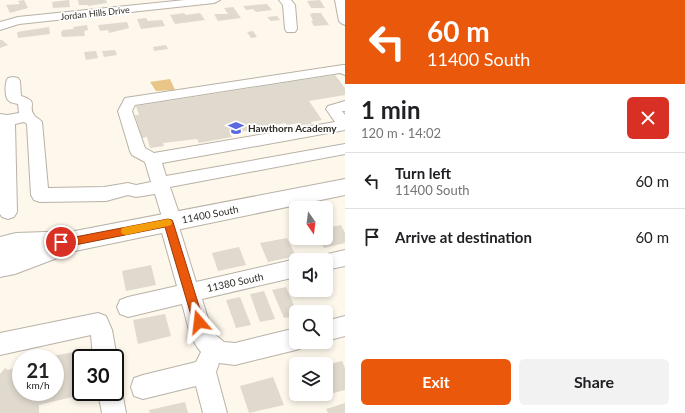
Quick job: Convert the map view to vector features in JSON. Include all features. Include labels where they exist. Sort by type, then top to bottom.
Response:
[{"type":"main road","name":"11400 South","points":[[0,247],[16,244],[75,241],[345,188]]},
{"type":"main road","name":"11400 South","points":[[0,266],[15,264],[75,241]]},
{"type":"street","name":"Jordan Hills Drive","points":[[0,26],[18,21],[74,16],[123,5],[214,0]]},
{"type":"street","points":[[285,0],[289,5],[291,29]]},
{"type":"street","points":[[341,0],[345,21]]},
{"type":"street","points":[[345,71],[343,69],[130,101],[125,111],[138,151],[152,159],[345,125],[333,109],[345,106]]},
{"type":"street","points":[[13,81],[14,98],[25,102],[27,117]]},
{"type":"street","points":[[8,212],[4,120],[27,117],[34,122],[40,195],[106,194],[111,198],[129,196],[136,191],[161,185],[345,149]]},
{"type":"street","points":[[152,159],[161,185],[189,292],[203,338],[213,349],[225,354],[235,354],[289,341]]},
{"type":"street","points":[[333,261],[345,258]]},
{"type":"street","name":"11380 South","points":[[128,307],[289,270]]},
{"type":"street","points":[[0,344],[98,323],[101,330],[104,349]]},
{"type":"street","points":[[333,329],[345,326]]},
{"type":"street","points":[[213,349],[204,372],[215,413]]},
{"type":"street","points":[[143,387],[204,372]]},
{"type":"street","points":[[112,401],[114,413]]},
{"type":"shaded area","points":[[170,79],[175,90],[156,91],[150,82]]},
{"type":"building","points":[[24,0],[28,8],[10,13],[6,5],[20,4],[18,1]]},
{"type":"building","points":[[69,0],[70,7],[53,8],[52,2]]},
{"type":"building","points":[[78,0],[106,0],[107,3],[88,6],[79,5]]},
{"type":"building","points":[[320,0],[325,8],[311,8],[307,1]]},
{"type":"building","points":[[267,4],[272,10],[256,12],[253,9],[246,10],[243,6]]},
{"type":"building","points":[[233,7],[241,18],[218,21],[214,14],[228,14],[224,8]]},
{"type":"building","points":[[184,13],[186,15],[200,13],[205,20],[175,24],[170,15]]},
{"type":"building","points":[[321,13],[329,25],[314,26],[311,21],[313,21],[310,14]]},
{"type":"building","points":[[277,16],[280,20],[271,21],[267,17]]},
{"type":"building","points":[[146,18],[148,21],[162,20],[165,26],[141,29],[137,19]]},
{"type":"building","points":[[127,22],[129,28],[109,33],[108,30],[100,31],[98,25]]},
{"type":"building","points":[[87,25],[88,30],[84,31],[85,36],[62,37],[61,32],[63,30],[74,29],[73,27]]},
{"type":"building","points":[[49,27],[50,34],[18,38],[17,32]]},
{"type":"building","points":[[253,31],[257,37],[251,38],[247,32]]},
{"type":"building","points":[[0,40],[2,40],[8,45],[0,48]]},
{"type":"building","points":[[166,45],[168,49],[154,51],[153,47]]},
{"type":"building","points":[[115,50],[117,55],[104,57],[102,51]]},
{"type":"building","points":[[96,51],[98,58],[86,60],[84,52]]},
{"type":"building","name":"Hawthorn Academy","points":[[335,75],[345,88],[345,95],[309,101],[322,120],[311,122],[312,124],[301,125],[300,123],[287,125],[285,123],[230,134],[232,137],[199,143],[197,139],[163,143],[164,146],[150,148],[147,137],[142,138],[135,115],[139,115],[136,106]]},
{"type":"building","points":[[341,225],[345,233],[345,243],[324,248],[322,245],[333,245],[333,227]]},
{"type":"building","points":[[287,238],[289,245],[290,245],[294,253],[289,253],[289,258],[268,262],[260,243]]},
{"type":"building","points":[[239,247],[246,265],[218,271],[212,253]]},
{"type":"building","points":[[151,265],[156,285],[126,291],[122,271]]},
{"type":"building","points":[[286,287],[289,297],[294,305],[289,305],[289,317],[284,318],[272,290]]},
{"type":"building","points":[[264,291],[275,319],[260,322],[250,294]]},
{"type":"building","points":[[240,297],[251,325],[236,328],[226,300]]},
{"type":"building","points":[[165,314],[171,336],[138,344],[133,320]]},
{"type":"building","points":[[72,352],[72,397],[64,399],[64,354]]},
{"type":"building","points":[[342,361],[345,368],[345,390],[333,393],[333,363]]},
{"type":"building","points":[[5,368],[8,370],[12,368],[12,401],[56,401],[39,405],[39,413],[0,413],[0,374]]},
{"type":"building","points":[[273,377],[284,405],[249,413],[240,386]]},
{"type":"building","points":[[185,402],[188,413],[150,413],[149,410]]},
{"type":"building","points":[[345,403],[345,413],[328,413],[326,409]]},
{"type":"slow traffic","points":[[126,231],[168,223]]},
{"type":"place","name":"Hawthorn Academy","points":[[236,128]]},
{"type":"route","points":[[61,242],[75,241],[168,222],[199,322]]}]
